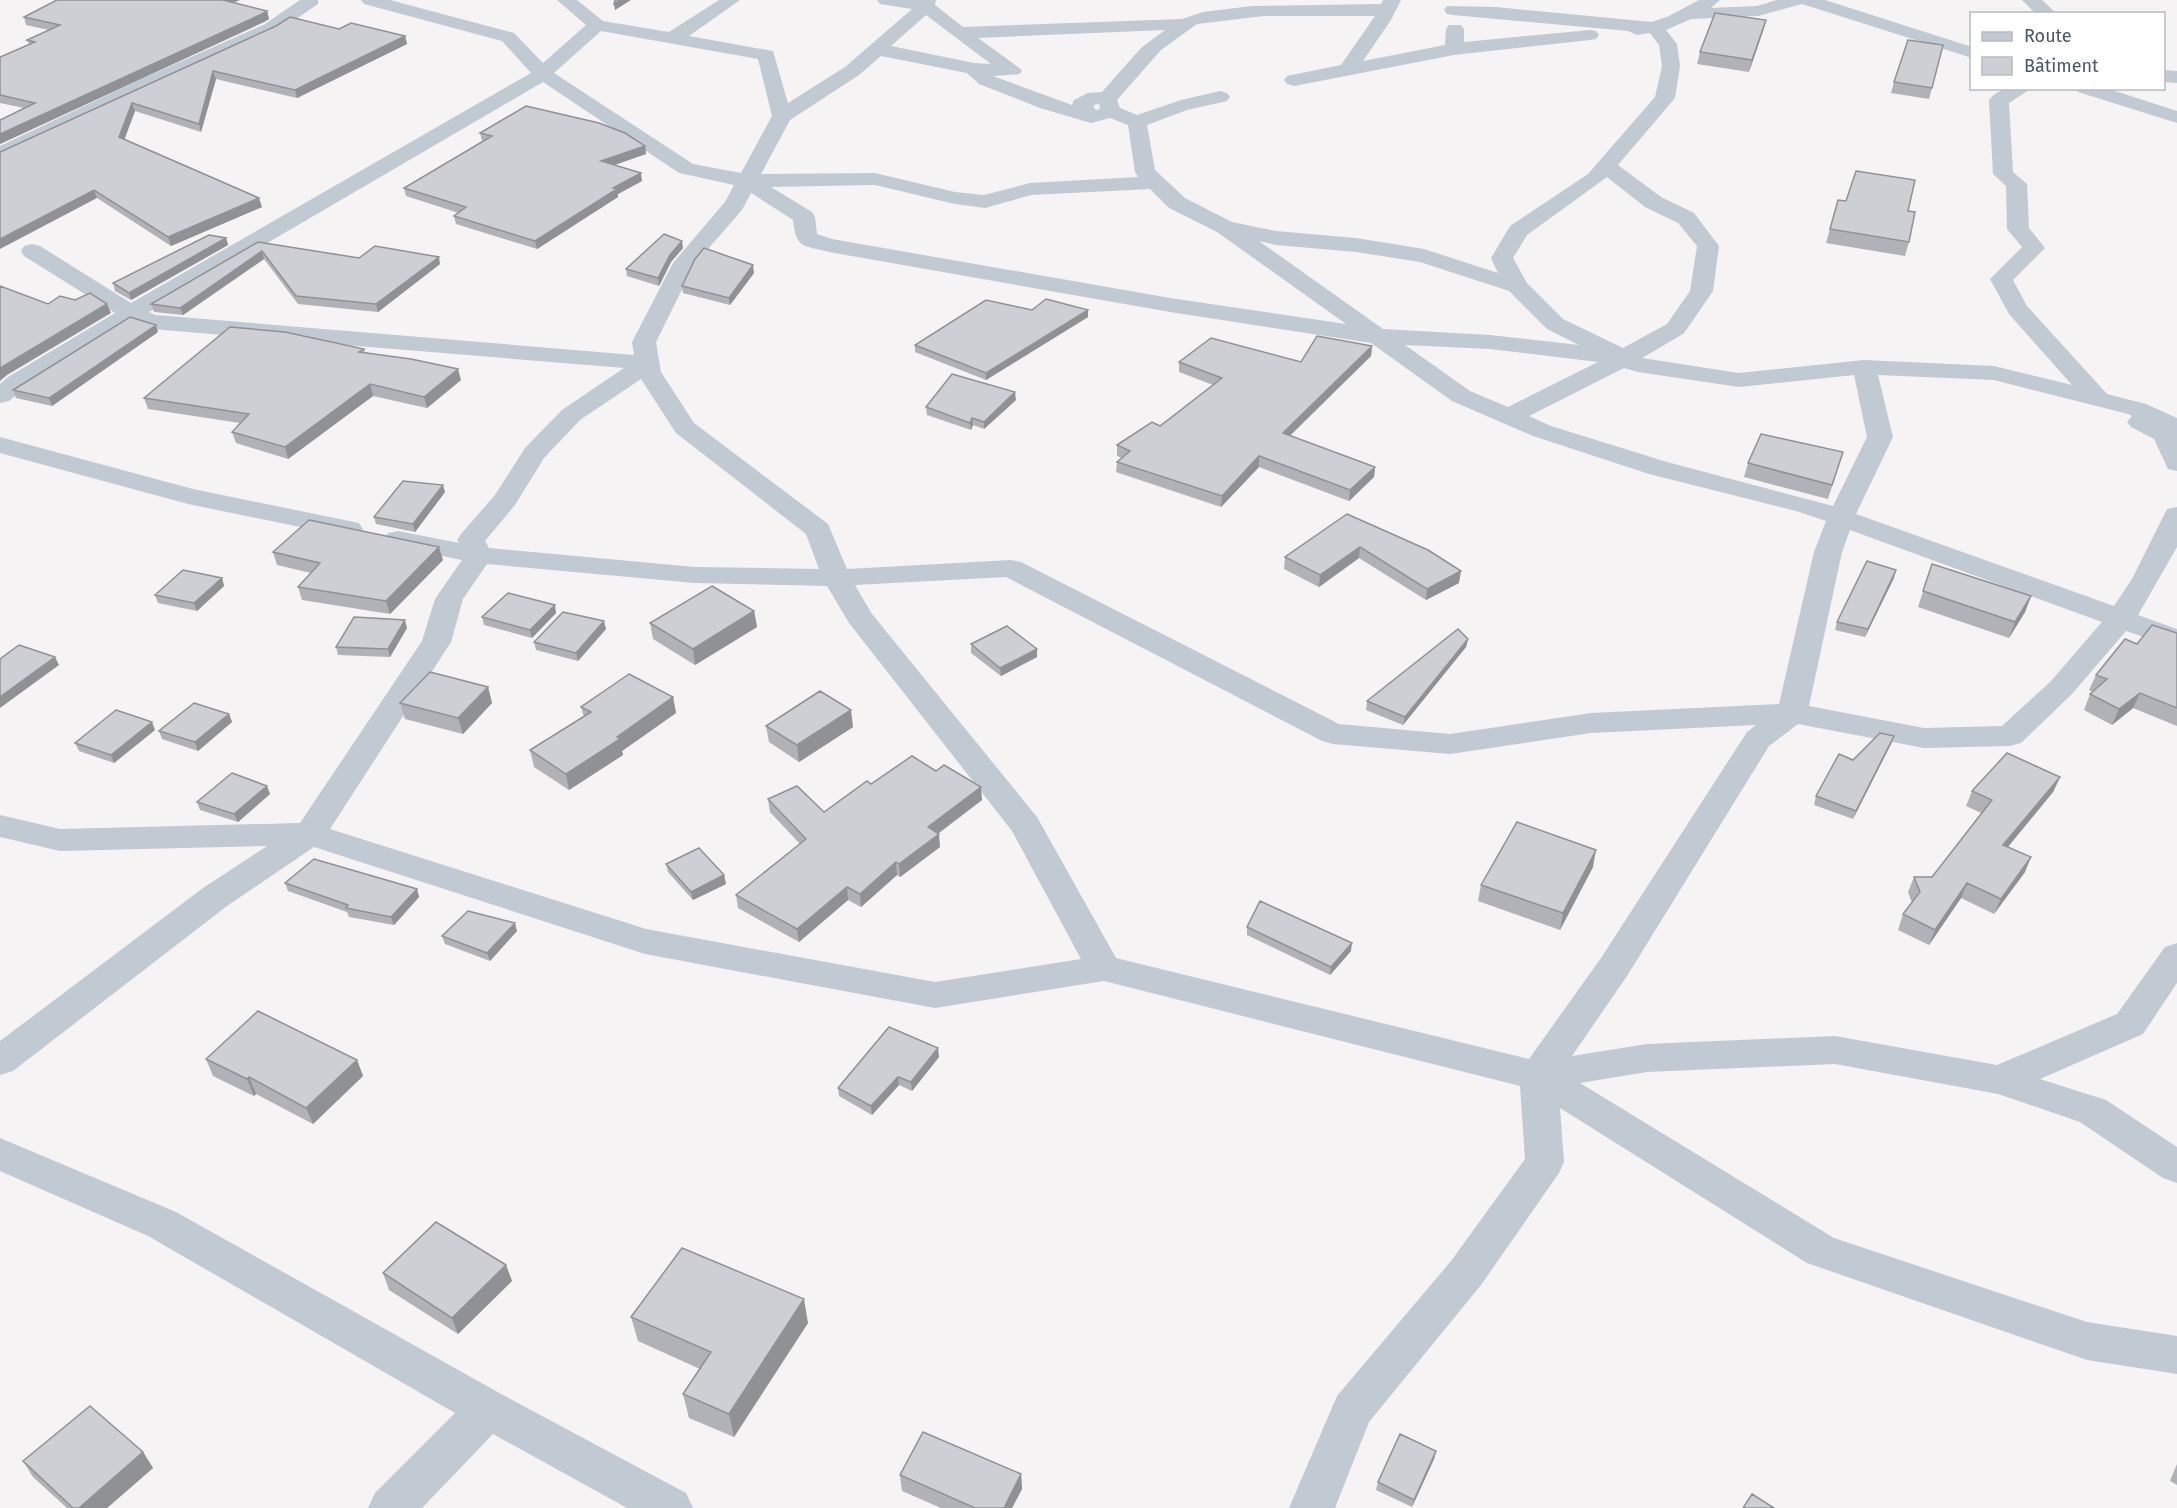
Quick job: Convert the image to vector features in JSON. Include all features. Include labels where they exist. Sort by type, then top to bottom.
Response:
[{"type":"street","points":[[0,154],[134,89],[271,28],[309,4],[309,0]]},
{"type":"street","points":[[370,0],[508,37],[542,73],[686,169],[747,181],[875,179],[956,198],[985,202],[1030,189],[1156,182]]},
{"type":"street","points":[[566,0],[597,25],[766,55],[782,116]]},
{"type":"street","points":[[673,38],[731,0]]},
{"type":"street","points":[[876,49],[974,69],[1013,70],[959,33],[927,3],[886,0]]},
{"type":"street","points":[[1103,109],[1153,48],[1217,0]]},
{"type":"street","points":[[1691,15],[1711,0]]},
{"type":"street","points":[[1294,80],[1454,49],[1655,28],[1691,15],[1758,11],[1797,0]]},
{"type":"street","points":[[1807,0],[1970,53]]},
{"type":"street","points":[[2031,0],[2046,12]]},
{"type":"street","points":[[927,3],[852,71],[782,116],[734,205],[684,263],[644,342],[649,372],[685,428],[818,530],[837,578],[859,617],[1025,825],[1104,968]]},
{"type":"street","points":[[959,33],[1189,22],[1250,4],[1283,10],[1364,12],[1389,4]]},
{"type":"street","points":[[1347,69],[1382,20],[1389,4]]},
{"type":"street","points":[[1454,49],[1456,37],[1450,5],[1496,12],[1655,28],[1668,44],[1671,66],[1665,98],[1595,178],[1518,231],[1502,258],[1517,286],[1555,324],[1638,364],[1739,380],[1864,367],[1994,373],[2137,409],[2177,427]]},
{"type":"street","points":[[0,396],[17,382],[131,314],[542,73],[597,25]]},
{"type":"street","points":[[974,69],[986,80],[1015,93],[1103,109],[1137,122],[1181,106],[1220,97]]},
{"type":"street","points":[[2019,90],[1999,100],[2003,174],[2016,184],[2018,228],[2034,248],[2001,279],[2017,309],[2094,398],[2165,435],[2177,463]]},
{"type":"street","points":[[2091,90],[2177,117]]},
{"type":"street","points":[[2146,90],[2177,112]]},
{"type":"street","points":[[1137,122],[1144,172],[1177,203],[1225,227],[1461,396],[1542,431],[1658,468],[1806,505],[2177,639]]},
{"type":"street","points":[[1509,417],[1675,329],[1701,291],[1708,246],[1686,219],[1653,202],[1606,166]]},
{"type":"street","points":[[747,181],[804,217],[806,238],[829,245],[1170,304],[1375,336],[1490,342],[1624,358]]},
{"type":"street","points":[[1225,227],[1276,238],[1356,245],[1424,256],[1517,286]]},
{"type":"street","points":[[33,251],[131,314],[151,322],[648,363]]},
{"type":"street","points":[[479,555],[471,540],[506,499],[534,454],[571,415],[648,363]]},
{"type":"street","points":[[1312,1508],[1352,1410],[1466,1273],[1545,1162],[1538,1076],[1614,968],[1758,739],[1792,713],[1828,552],[1841,518],[1880,437],[1864,367]]},
{"type":"street","points":[[0,445],[254,511],[479,555],[695,575],[837,578],[1011,568],[1333,734],[1450,744],[1591,723],[1792,713],[1924,738],[2010,736],[2060,692],[2123,619],[2167,543],[2177,515]]},
{"type":"street","points":[[0,1061],[216,897],[310,834],[436,642],[449,599],[479,555]]},
{"type":"street","points":[[0,825],[60,840],[310,834],[645,941],[935,995],[1104,968],[1538,1076],[1821,1251],[2087,1341],[2177,1355]]},
{"type":"street","points":[[1999,1080],[2130,1024],[2177,956]]},
{"type":"street","points":[[1538,1076],[1647,1058],[1835,1050],[1999,1080],[2093,1111],[2177,1167]]},
{"type":"street","points":[[0,1154],[162,1224],[488,1409],[670,1508]]},
{"type":"street","points":[[391,1508],[488,1409]]},
{"type":"building","points":[[57,0],[223,0],[267,11],[0,134],[0,120],[35,103],[0,95],[0,57],[35,42],[27,40],[60,25],[24,17]]},
{"type":"building","points":[[1715,13],[1766,20],[1752,60],[1700,52]]},
{"type":"building","points":[[290,17],[339,29],[351,23],[405,36],[295,90],[213,71],[199,124],[132,103],[119,137],[259,198],[168,237],[94,190],[0,239],[0,152],[276,26]]},
{"type":"building","points":[[1908,40],[1943,45],[1932,88],[1894,82]]},
{"type":"building","points":[[526,106],[599,123],[625,133],[645,146],[601,161],[641,173],[613,188],[617,189],[535,241],[454,216],[466,207],[404,188],[492,136],[480,133]]},
{"type":"building","points":[[1856,171],[1915,180],[1908,211],[1915,212],[1909,242],[1830,229],[1838,200],[1846,201]]},
{"type":"building","points":[[664,234],[682,241],[670,255],[658,278],[626,269]]},
{"type":"building","points":[[209,235],[226,238],[129,293],[113,283]]},
{"type":"building","points":[[258,242],[359,258],[375,246],[439,257],[376,304],[296,296],[262,251],[180,308],[151,304]]},
{"type":"building","points":[[704,248],[753,265],[729,298],[682,286],[695,259]]},
{"type":"building","points":[[0,286],[48,304],[60,296],[75,300],[90,293],[107,304],[0,368]]},
{"type":"building","points":[[1046,299],[1088,310],[986,373],[915,345],[986,300],[1032,310]]},
{"type":"building","points":[[130,317],[156,325],[49,398],[13,390]]},
{"type":"building","points":[[230,327],[285,332],[364,349],[359,352],[411,359],[458,369],[424,397],[370,384],[285,447],[232,432],[249,414],[144,398]]},
{"type":"building","points":[[1317,336],[1372,346],[1283,433],[1375,467],[1350,490],[1259,456],[1222,496],[1117,462],[1130,451],[1117,445],[1152,422],[1160,426],[1222,378],[1179,362],[1211,338],[1301,362]]},
{"type":"building","points":[[952,374],[1015,392],[984,422],[972,418],[970,423],[926,407]]},
{"type":"building","points":[[1761,434],[1843,452],[1832,485],[1748,463]]},
{"type":"building","points":[[403,481],[443,485],[413,524],[374,517]]},
{"type":"building","points":[[1347,514],[1428,550],[1461,571],[1427,589],[1360,547],[1320,575],[1285,557]]},
{"type":"building","points":[[309,520],[439,547],[386,601],[298,587],[320,563],[273,552]]},
{"type":"building","points":[[1867,561],[1896,570],[1868,629],[1837,622]]},
{"type":"building","points":[[1932,564],[2031,596],[2015,622],[1923,591]]},
{"type":"building","points":[[183,570],[222,578],[194,603],[155,595]]},
{"type":"building","points":[[712,586],[754,611],[693,649],[650,623]]},
{"type":"building","points":[[508,593],[555,605],[530,630],[482,617]]},
{"type":"building","points":[[563,612],[604,621],[576,653],[534,642]]},
{"type":"building","points":[[354,617],[405,620],[388,649],[336,647]]},
{"type":"building","points":[[2152,625],[2177,633],[2177,708],[2140,693],[2119,709],[2090,694],[2107,679],[2096,675],[2125,639],[2137,644]]},
{"type":"building","points":[[1007,626],[1037,649],[1000,668],[971,644]]},
{"type":"building","points":[[1458,629],[1468,639],[1405,717],[1367,701]]},
{"type":"building","points":[[19,645],[55,657],[0,697],[0,659]]},
{"type":"building","points":[[430,672],[488,687],[458,718],[400,703]]},
{"type":"building","points":[[629,674],[673,697],[617,737],[620,739],[566,774],[530,750],[591,712],[581,707]]},
{"type":"building","points":[[820,691],[851,710],[797,745],[766,726]]},
{"type":"building","points":[[194,703],[229,714],[195,742],[159,731]]},
{"type":"building","points":[[116,710],[152,722],[111,755],[75,743]]},
{"type":"building","points":[[1880,733],[1894,736],[1856,811],[1816,796],[1839,754],[1853,760]]},
{"type":"building","points":[[2007,753],[2060,777],[2003,845],[2031,857],[2001,899],[1967,883],[1935,930],[1903,914],[1920,892],[1914,877],[1932,877],[1992,800],[1972,791]]},
{"type":"building","points":[[912,756],[936,771],[944,765],[981,787],[928,827],[939,834],[899,864],[896,862],[860,894],[847,887],[797,929],[736,895],[806,839],[768,799],[797,786],[824,812],[867,781],[871,784]]},
{"type":"building","points":[[232,773],[267,786],[234,814],[197,802]]},
{"type":"building","points":[[1517,822],[1596,850],[1563,913],[1481,885]]},
{"type":"building","points":[[699,848],[724,875],[691,892],[666,864]]},
{"type":"building","points":[[314,859],[417,889],[391,917],[346,908],[348,905],[285,883]]},
{"type":"building","points":[[1260,901],[1352,943],[1331,967],[1247,927]]},
{"type":"building","points":[[468,911],[515,923],[487,953],[442,936]]},
{"type":"building","points":[[258,1011],[357,1060],[306,1108],[249,1077],[247,1079],[206,1059]]},
{"type":"building","points":[[889,1027],[938,1048],[911,1082],[898,1077],[871,1106],[838,1088]]},
{"type":"building","points":[[436,1222],[506,1265],[452,1318],[383,1273]]},
{"type":"building","points":[[682,1248],[804,1299],[729,1414],[683,1394],[711,1352],[631,1317]]},
{"type":"building","points":[[90,1406],[143,1452],[79,1508],[73,1508],[23,1461]]},
{"type":"building","points":[[923,1432],[1021,1474],[1004,1508],[975,1508],[900,1475]]},
{"type":"building","points":[[1400,1434],[1436,1451],[1414,1500],[1378,1482]]},
{"type":"building","points":[[1752,1494],[1774,1508],[1743,1508]]}]
